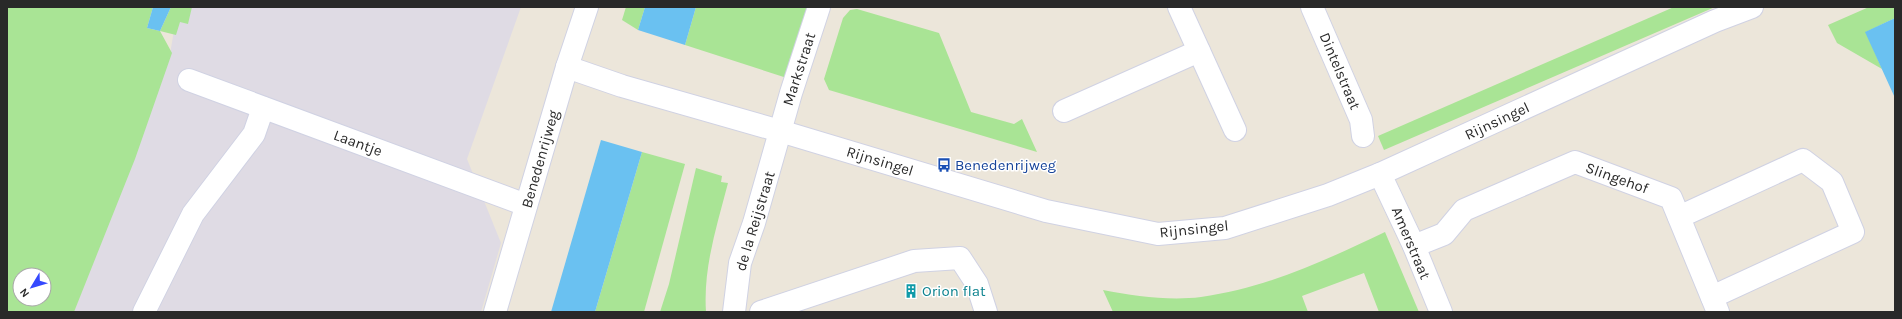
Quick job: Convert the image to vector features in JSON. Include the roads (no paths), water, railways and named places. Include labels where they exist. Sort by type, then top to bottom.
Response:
[{"type":"street","name":"Benedenrijweg","points":[[494,312],[567,67],[587,7]]},
{"type":"street","name":"Markstraat","points":[[780,131],[819,7]]},
{"type":"street","points":[[1179,7],[1235,130]]},
{"type":"street","name":"Dintelstraat","points":[[1312,7],[1361,120],[1363,136]]},
{"type":"street","name":"Rijnsingel","points":[[567,67],[622,86],[780,131],[1046,211],[1158,234],[1226,228],[1328,195],[1380,174],[1716,21],[1752,7]]},
{"type":"street","points":[[1064,111],[1199,51]]},
{"type":"street","name":"Laantje","points":[[189,80],[526,205]]},
{"type":"street","points":[[144,312],[193,214],[254,134],[263,108]]},
{"type":"street","name":"de la Reijstraat","points":[[734,312],[740,263],[757,216],[780,131]]},
{"type":"street","points":[[1679,217],[1803,160],[1832,182],[1853,232],[1715,305]]},
{"type":"street","name":"Slingehof","points":[[1414,246],[1444,234],[1464,210],[1575,162],[1670,198],[1715,305]]},
{"type":"street","name":"Amerstraat","points":[[1380,174],[1414,246],[1441,312]]},
{"type":"street","points":[[761,312],[914,261],[960,258],[977,284],[986,312]]},
{"type":"water","points":[[153,7],[171,7],[160,31],[147,28]]},
{"type":"water","points":[[645,7],[696,7],[685,45],[638,30]]},
{"type":"water","points":[[1895,18],[1895,98],[1865,32]]},
{"type":"water","points":[[601,140],[642,152],[595,312],[551,312]]},
{"type":"place","name":"Benedenrijweg","points":[[944,165]]},
{"type":"place","name":"Orion flat","points":[[911,291]]}]
